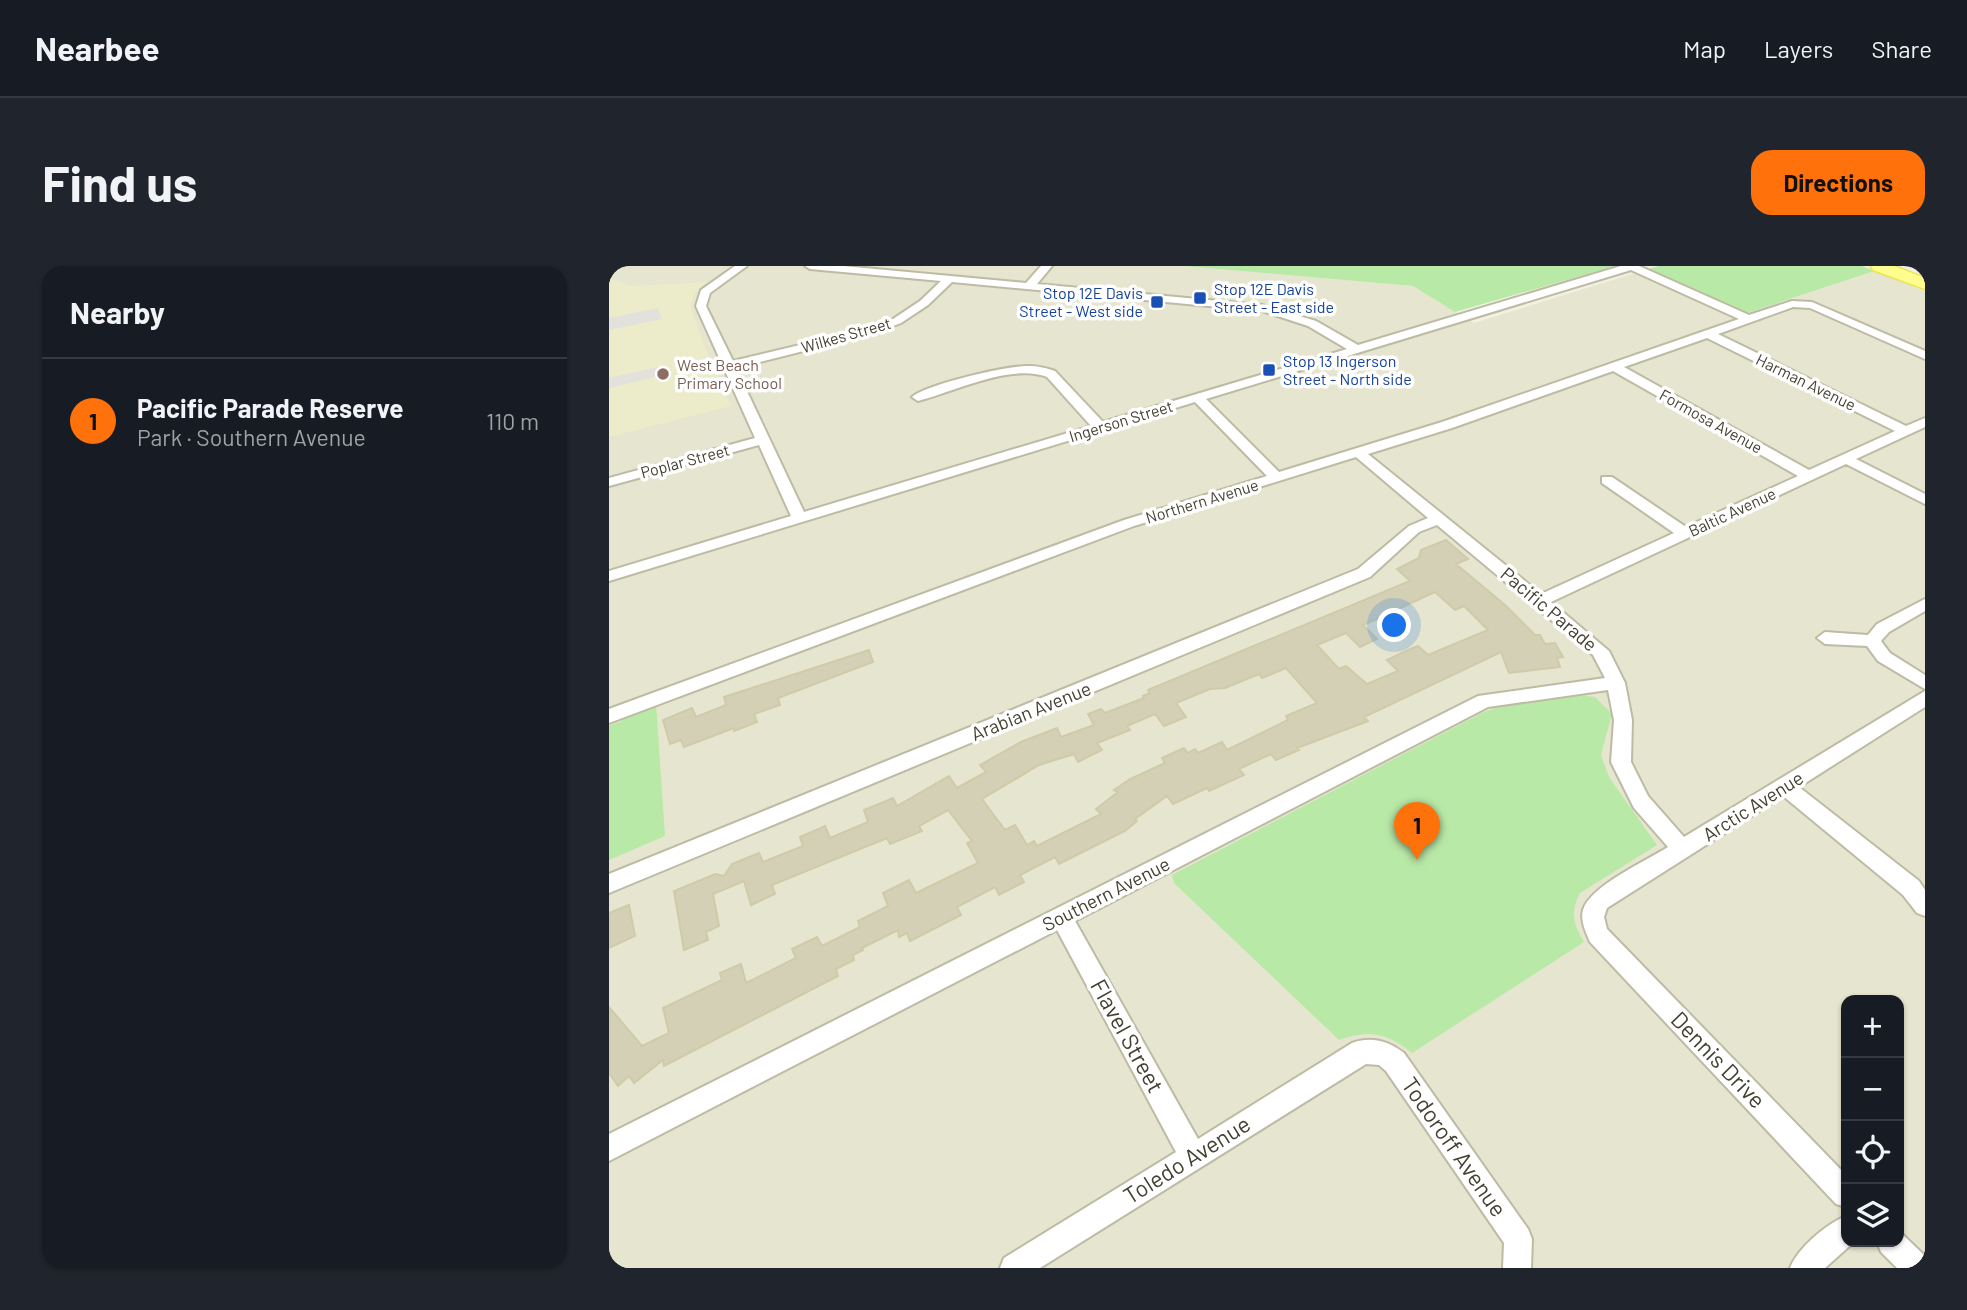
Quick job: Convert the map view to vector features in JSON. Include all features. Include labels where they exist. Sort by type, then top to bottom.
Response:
[{"type":"main road","points":[[1879,266],[1925,284]]},
{"type":"main road","points":[[1906,266],[1925,273]]},
{"type":"street","points":[[742,266],[705,292],[701,306],[799,518]]},
{"type":"street","points":[[810,266],[1262,308],[1293,314],[1322,326],[1357,350]]},
{"type":"street","points":[[1030,285],[1047,266]]},
{"type":"street","points":[[1632,266],[1748,319]]},
{"type":"street","name":"Ingerson Street","points":[[609,576],[1632,266]]},
{"type":"street","name":"Wilkes Street","points":[[729,366],[871,331],[897,321],[924,303],[950,279]]},
{"type":"street","name":"Northern Avenue","points":[[609,716],[1129,523],[1447,425],[1800,302],[1925,355]]},
{"type":"street","name":"Harman Avenue","points":[[1707,334],[1906,431]]},
{"type":"street","name":"Formosa Avenue","points":[[1614,366],[1809,476]]},
{"type":"street","points":[[918,397],[1017,369],[1042,368],[1051,374],[1100,427]]},
{"type":"street","points":[[1198,398],[1277,478]]},
{"type":"street","name":"Baltic Avenue","points":[[1539,601],[1925,422]]},
{"type":"street","name":"Poplar Street","points":[[609,482],[762,440]]},
{"type":"street","name":"Pacific Parade","points":[[1359,453],[1601,651],[1616,683],[1623,720],[1621,762],[1641,802],[1682,849]]},
{"type":"street","points":[[1846,459],[1925,500]]},
{"type":"street","points":[[1607,480],[1685,533]]},
{"type":"street","name":"Arabian Avenue","points":[[609,884],[1364,573],[1414,529],[1440,518]]},
{"type":"street","points":[[1872,641],[1883,628],[1925,604]]},
{"type":"street","points":[[1825,638],[1872,641],[1884,657],[1925,683]]},
{"type":"street","name":"Southern Avenue","points":[[609,1148],[1484,701],[1616,683]]},
{"type":"street","name":"Arctic Avenue","points":[[1593,922],[1593,912],[1599,901],[1925,698]]},
{"type":"street","points":[[1784,786],[1911,888],[1925,906]]},
{"type":"street","name":"Flavel Street","points":[[1062,916],[1193,1156]]},
{"type":"street","name":"Dennis Drive","points":[[1593,922],[1598,934],[1841,1190]]},
{"type":"street","name":"Todoroff Avenue","points":[[1361,1052],[1375,1051],[1387,1055],[1395,1062],[1518,1238],[1517,1268]]},
{"type":"street","name":"Toledo Avenue","points":[[1014,1268],[1361,1052]]},
{"type":"street","points":[[1804,1268],[1841,1235]]},
{"type":"street","points":[[1896,1247],[1917,1268]]},
{"type":"shaded area","points":[[609,266],[1184,266],[1413,286],[1474,323],[1645,270],[1744,314],[1876,271],[1925,291],[1925,1268],[609,1268]]},
{"type":"shaded area","name":"West Beach Primary School","points":[[609,278],[632,286],[707,282],[696,292],[690,305],[731,406],[609,437]]},
{"type":"shaded area","points":[[658,308],[662,319],[609,330],[609,318]]},
{"type":"shaded area","points":[[663,366],[666,374],[609,388],[609,378]]},
{"type":"green space","points":[[1184,266],[1615,266],[1455,312],[1413,286]]},
{"type":"green space","points":[[1659,266],[1862,266],[1875,271],[1744,314],[1645,270]]},
{"type":"green space","points":[[1579,695],[1595,697],[1612,714],[1601,755],[1609,777],[1657,845],[1580,893],[1574,918],[1584,942],[1412,1053],[1395,1041],[1377,1035],[1359,1035],[1339,1040],[1174,883],[1172,875],[1482,713],[1511,702]]},
{"type":"green space","points":[[656,703],[665,836],[609,860],[609,726],[622,721],[622,716]]},
{"type":"building","points":[[1446,540],[1468,559],[1456,564],[1505,605],[1535,635],[1540,635],[1545,644],[1555,643],[1563,657],[1557,658],[1560,667],[1509,673],[1501,652],[1364,717],[1368,721],[1297,748],[1299,750],[1276,760],[1271,754],[1239,769],[1244,775],[1209,791],[1207,788],[1173,804],[1167,796],[1135,819],[1137,821],[1125,831],[1059,864],[1055,857],[1020,875],[1024,882],[999,895],[995,887],[957,907],[961,915],[910,941],[907,933],[899,937],[898,930],[862,948],[863,950],[853,955],[854,960],[836,969],[838,976],[664,1066],[663,1060],[634,1083],[629,1076],[618,1086],[609,1073],[609,1007],[642,1046],[669,1033],[663,1008],[722,980],[720,973],[741,964],[746,983],[796,958],[792,949],[817,937],[822,946],[860,927],[858,921],[888,906],[883,893],[909,880],[916,893],[978,863],[967,843],[972,841],[948,810],[919,826],[922,831],[890,844],[887,838],[772,885],[775,894],[751,905],[744,881],[713,894],[719,926],[706,932],[708,940],[684,950],[674,891],[715,874],[724,876],[732,864],[759,853],[763,862],[803,846],[800,837],[825,826],[830,838],[868,822],[864,810],[893,798],[897,806],[949,776],[957,788],[986,772],[980,765],[1021,742],[1057,728],[1061,737],[1094,725],[1088,714],[1101,709],[1105,713],[1144,698],[1143,696],[1150,693],[1148,690],[1410,581],[1397,569],[1419,558],[1421,550]],"holes":[[[1435,592],[1455,610],[1464,606],[1488,630],[1428,655],[1418,646],[1408,650],[1387,660],[1398,671],[1367,684],[1346,666],[1339,669],[1317,645],[1346,633],[1360,647],[1377,639],[1363,625]],[[1286,668],[1317,703],[1286,716],[1288,720],[1227,750],[1222,742],[1198,753],[1195,749],[1188,753],[1184,748],[1162,758],[1165,763],[1130,779],[1114,790],[1118,792],[1096,809],[1101,814],[1037,846],[1034,841],[1027,845],[1015,825],[1005,830],[982,799],[1039,765],[1074,754],[1078,762],[1102,750],[1097,743],[1130,730],[1127,726],[1155,714],[1164,726],[1186,717],[1176,703],[1210,689],[1225,688],[1259,674],[1262,678]]]},
{"type":"building","points":[[869,650],[873,662],[778,698],[780,705],[754,714],[757,722],[684,747],[681,740],[670,744],[663,720],[692,708],[696,717],[726,705],[724,697]]},
{"type":"building","points":[[629,905],[635,936],[609,948],[609,913]]},
{"type":"place","name":"Stop 12E Davis Street - East side","points":[[1200,298]]},
{"type":"place","name":"Stop 12E Davis Street - West side","points":[[1157,302]]},
{"type":"place","name":"Stop 13 Ingerson Street - North side","points":[[1269,370]]},
{"type":"place","name":"West Beach Primary School","points":[[663,374]]},
{"type":"place","name":"Pacific Parade Reserve","points":[[1417,860]]}]
